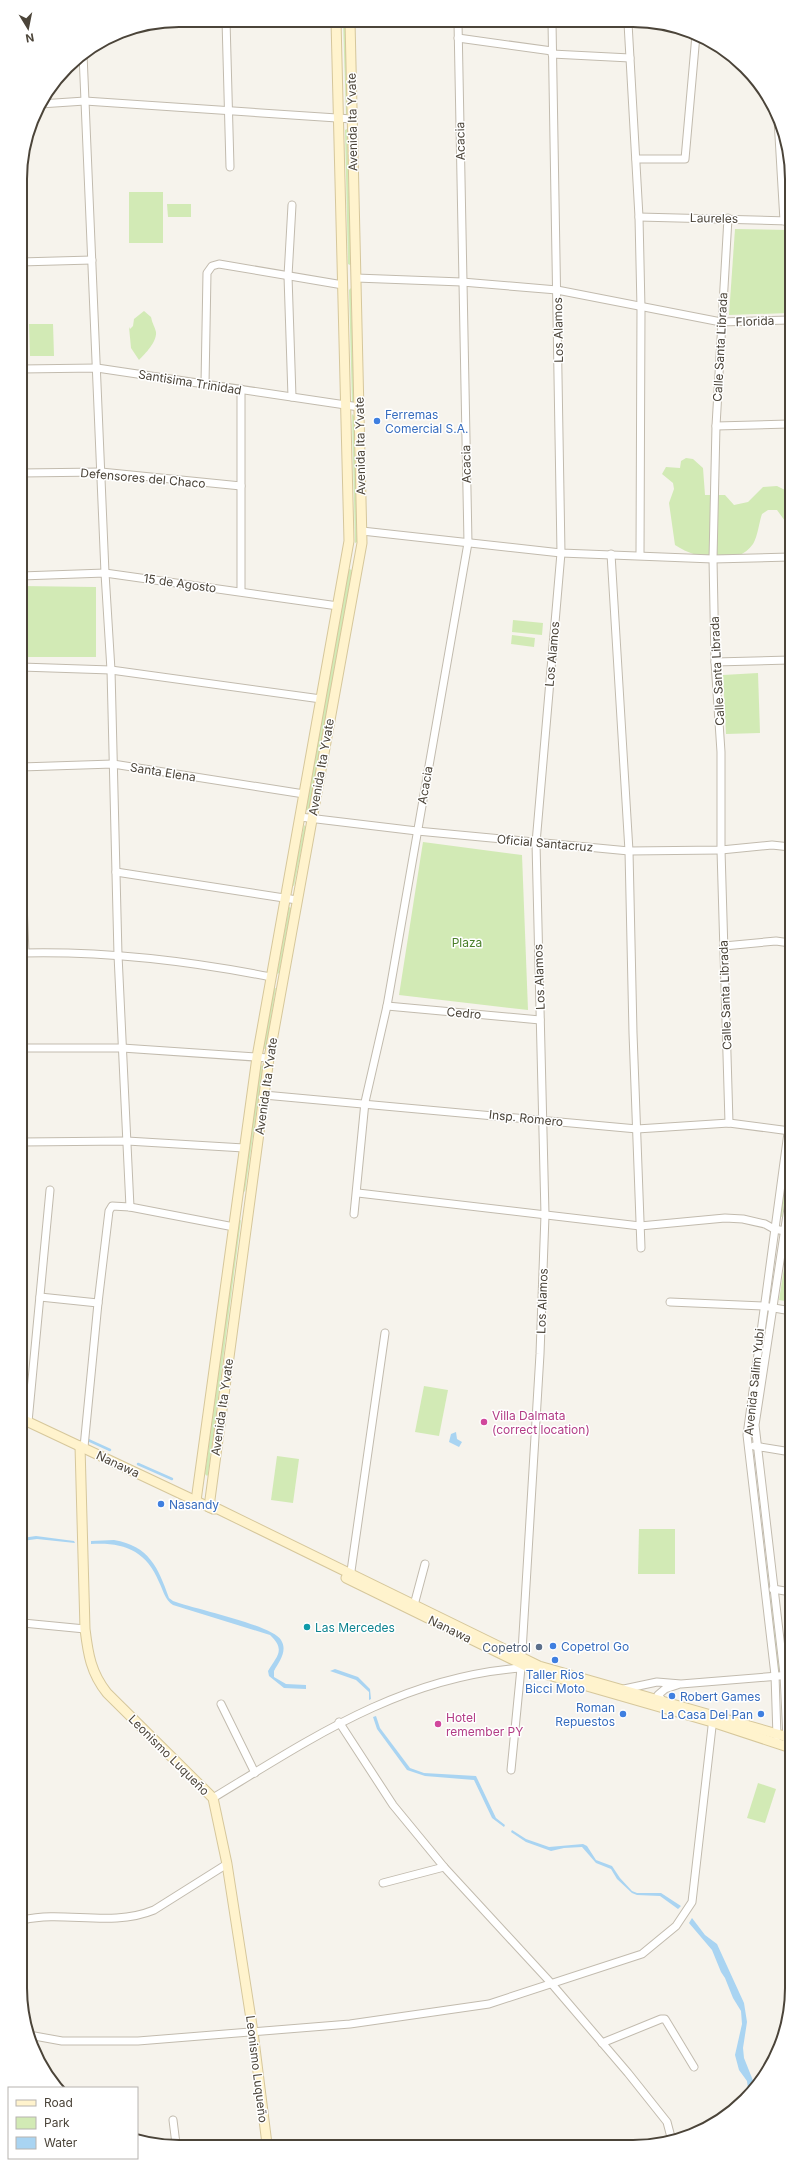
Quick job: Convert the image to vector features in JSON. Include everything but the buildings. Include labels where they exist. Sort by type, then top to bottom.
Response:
[{"type":"street","points":[[226,27],[230,110],[230,167]]},
{"type":"street","name":"Avenida Ita Yvate","points":[[196,1501],[218,1353],[257,1056],[347,556],[349,524],[336,27]]},
{"type":"street","name":"Avenida Ita Yvate","points":[[211,1508],[229,1355],[269,1058],[359,558],[362,531],[350,27]]},
{"type":"street","name":"Acacia","points":[[354,1214],[358,1193],[365,1102],[387,1006],[468,543],[458,27]]},
{"type":"street","name":"Los Alamos","points":[[511,1770],[521,1663],[540,1354],[546,1215],[536,843],[561,553],[552,27]]},
{"type":"street","points":[[628,27],[639,217],[641,308],[640,555]]},
{"type":"street","points":[[458,38],[552,52],[630,58]]},
{"type":"street","points":[[636,159],[685,159],[695,41]]},
{"type":"street","points":[[83,61],[105,573],[111,670],[118,956],[130,1207]]},
{"type":"street","points":[[47,104],[85,101],[352,118]]},
{"type":"street","points":[[780,138],[785,198]]},
{"type":"street","points":[[292,205],[288,276],[292,397]]},
{"type":"street","name":"Laureles","points":[[639,217],[728,218],[785,221]]},
{"type":"street","name":"Calle Santa Librada","points":[[728,218],[716,426],[713,559],[715,662],[721,752],[721,850],[729,1124]]},
{"type":"street","points":[[27,262],[92,260]]},
{"type":"street","points":[[205,384],[206,273],[212,266],[219,264],[288,276],[343,281],[356,278]]},
{"type":"street","name":"Florida","points":[[356,278],[462,282],[557,290],[641,308],[721,322],[785,320]]},
{"type":"street","name":"Santisima Trinidad","points":[[27,368],[97,368],[359,407]]},
{"type":"street","points":[[240,390],[241,591]]},
{"type":"street","points":[[716,426],[785,424]]},
{"type":"street","name":"Defensores del Chaco","points":[[27,473],[101,472],[241,486]]},
{"type":"street","points":[[362,531],[561,553],[713,559],[785,557]]},
{"type":"street","points":[[612,554],[628,851],[641,1248]]},
{"type":"street","points":[[347,556],[359,558]]},
{"type":"street","name":"15 de Agosto","points":[[27,576],[105,573],[241,591],[338,606]]},
{"type":"street","points":[[715,662],[785,660]]},
{"type":"street","points":[[27,667],[111,670],[321,699]]},
{"type":"street","points":[[314,738],[326,740]]},
{"type":"street","name":"Santa Elena","points":[[27,767],[113,764],[304,794]]},
{"type":"street","name":"Oficial Santacruz","points":[[300,817],[417,831],[628,851],[721,850],[772,845],[785,846]]},
{"type":"street","points":[[116,872],[297,900]]},
{"type":"street","points":[[724,946],[776,941],[785,942]]},
{"type":"street","points":[[27,953],[118,956],[231,969],[271,977]]},
{"type":"street","name":"Cedro","points":[[387,1006],[540,1020]]},
{"type":"street","points":[[27,1048],[122,1048],[269,1058]]},
{"type":"street","name":"Insp. Romero","points":[[264,1094],[365,1102],[637,1129],[729,1124],[785,1131]]},
{"type":"street","points":[[27,1142],[127,1141],[244,1148]]},
{"type":"street","name":"Avenida Salim Yubi","points":[[776,1738],[775,1675],[748,1445],[747,1425],[785,1158]]},
{"type":"street","points":[[27,1404],[40,1297],[50,1190]]},
{"type":"street","points":[[358,1193],[640,1226],[725,1218],[785,1227]]},
{"type":"street","points":[[82,1447],[109,1211],[112,1206],[130,1207],[234,1227]]},
{"type":"street","points":[[236,1207],[249,1209]]},
{"type":"street","name":"Avenida Salim Yubi","points":[[785,1244],[773,1308],[755,1425],[756,1447],[773,1589],[785,1658]]},
{"type":"street","points":[[40,1297],[98,1304]]},
{"type":"street","points":[[670,1302],[763,1306],[785,1310]]},
{"type":"street","points":[[350,1577],[385,1333]]},
{"type":"street","points":[[218,1353],[229,1355]]},
{"type":"street","name":"Nanawa","points":[[27,1422],[211,1508],[216,1514],[350,1577],[521,1663],[539,1666],[662,1700],[712,1719]]},
{"type":"street","points":[[748,1445],[785,1451]]},
{"type":"street","name":"Leonismo Luqueño","points":[[82,1447],[85,1630],[88,1657],[100,1684],[213,1798],[227,1864],[253,2032],[266,2140]]},
{"type":"street","points":[[414,1605],[424,1564]]},
{"type":"street","name":"Nanawa","points":[[350,1577],[414,1605],[538,1672],[712,1719],[785,1741]]},
{"type":"street","points":[[773,1589],[785,1591]]},
{"type":"street","points":[[27,1624],[85,1630]]},
{"type":"street","points":[[213,1798],[339,1722],[414,1691],[449,1679],[521,1663]]},
{"type":"street","points":[[624,1689],[657,1682],[681,1684],[785,1675]]},
{"type":"street","points":[[662,1700],[658,1695],[661,1691],[681,1684]]},
{"type":"street","points":[[221,1704],[255,1773]]},
{"type":"street","points":[[35,2036],[62,2041],[138,2041],[350,2024],[489,2004],[642,1954],[676,1926],[692,1902],[712,1719]]},
{"type":"street","points":[[339,1722],[393,1805],[444,1867],[551,1984],[602,2043],[667,2122],[671,2135]]},
{"type":"street","points":[[27,1920],[43,1918],[128,1918],[142,1915],[154,1910],[227,1864]]},
{"type":"street","points":[[383,1883],[444,1867]]},
{"type":"street","points":[[602,2043],[661,2019],[665,2019],[694,2067]]},
{"type":"street","points":[[173,2120],[176,2140]]},
{"type":"green space","points":[[343,27],[346,27],[348,114],[346,115]]},
{"type":"green space","points":[[347,129],[350,265],[348,264],[345,130]]},
{"type":"green space","points":[[129,192],[163,192],[163,243],[129,243]]},
{"type":"green space","points":[[167,204],[191,204],[191,217],[168,217]]},
{"type":"green space","points":[[735,229],[785,230],[785,313],[729,315]]},
{"type":"green space","points":[[351,288],[354,402],[352,403],[349,290]]},
{"type":"green space","points":[[144,311],[151,317],[156,330],[156,336],[150,348],[139,360],[131,348],[129,327],[130,329],[133,326],[134,319]]},
{"type":"green space","points":[[29,324],[53,324],[54,356],[30,356]]},
{"type":"green space","points":[[352,414],[354,416],[357,542],[355,543]]},
{"type":"green space","points":[[686,458],[693,459],[703,468],[705,495],[725,495],[734,505],[748,502],[763,487],[777,486],[785,490],[785,521],[777,510],[768,510],[762,514],[753,544],[746,552],[726,559],[704,557],[675,545],[669,503],[674,489],[673,483],[662,474],[666,467],[680,468],[681,461]]},
{"type":"green space","points":[[349,569],[352,570],[309,810],[306,810]]},
{"type":"green space","points":[[27,586],[96,587],[96,657],[27,657]]},
{"type":"green space","points":[[513,620],[543,623],[542,635],[512,632]]},
{"type":"green space","points":[[512,635],[535,638],[534,647],[511,644]]},
{"type":"green space","points":[[758,673],[760,733],[726,734],[723,675]]},
{"type":"green space","points":[[304,825],[306,827],[294,886],[292,885]]},
{"type":"green space","name":"Plaza","points":[[423,842],[522,855],[528,1010],[399,995]]},
{"type":"green space","points":[[289,907],[291,908],[279,973],[277,974]]},
{"type":"green space","points":[[276,988],[265,1049],[263,1048],[273,989]]},
{"type":"green space","points":[[260,1065],[263,1066],[245,1192],[243,1190]]},
{"type":"green space","points":[[785,1184],[782,1217],[780,1216]]},
{"type":"green space","points":[[241,1220],[207,1476],[205,1474],[239,1221]]},
{"type":"green space","points":[[785,1262],[785,1301],[779,1300]]},
{"type":"green space","points":[[424,1386],[448,1390],[439,1436],[415,1432]]},
{"type":"green space","points":[[277,1456],[299,1459],[293,1503],[271,1500]]},
{"type":"green space","points":[[753,1459],[779,1668],[779,1669],[778,1669]]},
{"type":"green space","points":[[639,1529],[675,1529],[675,1574],[638,1574]]},
{"type":"green space","points":[[758,1783],[776,1789],[765,1823],[747,1818]]},
{"type":"water","points":[[456,1432],[457,1439],[462,1442],[459,1447],[449,1442],[451,1434]]},
{"type":"water","points":[[36,1536],[74,1541],[75,1543],[37,1539],[27,1540],[27,1537]]},
{"type":"water","points":[[114,1540],[136,1547],[144,1553],[156,1568],[169,1598],[173,1601],[248,1623],[275,1634],[281,1640],[284,1648],[282,1656],[274,1671],[274,1677],[286,1684],[306,1685],[306,1689],[284,1688],[269,1676],[268,1671],[277,1657],[279,1649],[275,1640],[270,1635],[173,1605],[166,1598],[154,1571],[140,1555],[123,1547],[91,1544],[91,1541]]},
{"type":"water","points":[[335,1669],[358,1677],[370,1689],[371,1699],[369,1700],[369,1692],[356,1680],[330,1671]]},
{"type":"water","points":[[376,1716],[380,1728],[410,1768],[424,1773],[476,1776],[496,1818],[505,1825],[504,1827],[492,1818],[474,1780],[425,1776],[407,1770],[377,1729],[373,1717]]},
{"type":"water","points":[[512,1830],[526,1839],[549,1847],[583,1844],[587,1846],[596,1860],[612,1866],[620,1878],[632,1891],[637,1893],[661,1893],[681,1906],[678,1909],[660,1896],[637,1895],[632,1893],[617,1879],[611,1869],[596,1863],[582,1847],[564,1848],[551,1851],[526,1842],[511,1832]]},
{"type":"water","points":[[692,1918],[705,1935],[717,1944],[744,2003],[747,2022],[743,2048],[744,2058],[753,2082],[748,2087],[747,2081],[739,2070],[735,2055],[742,2024],[741,2011],[733,1998],[712,1950],[689,1923]]},
{"type":"waterway","points":[[88,1440],[110,1450]]},
{"type":"waterway","points":[[138,1464],[172,1479]]},
{"type":"place","name":"Ferremas Comercial S.A.","points":[[377,421]]},
{"type":"place","name":"Villa Dalmata (correct location)","points":[[484,1422]]},
{"type":"place","name":"Nasandy","points":[[161,1504]]},
{"type":"place","name":"Las Mercedes","points":[[307,1627]]},
{"type":"place","name":"Copetrol Go","points":[[553,1646]]},
{"type":"place","name":"Copetrol","points":[[539,1647]]},
{"type":"place","name":"Taller Rios Bicci Moto","points":[[555,1660]]},
{"type":"place","name":"Robert Games","points":[[672,1696]]},
{"type":"place","name":"Roman Repuestos","points":[[623,1714]]},
{"type":"place","name":"La Casa Del Pan","points":[[761,1714]]},
{"type":"place","name":"Hotel remember PY","points":[[438,1724]]}]
